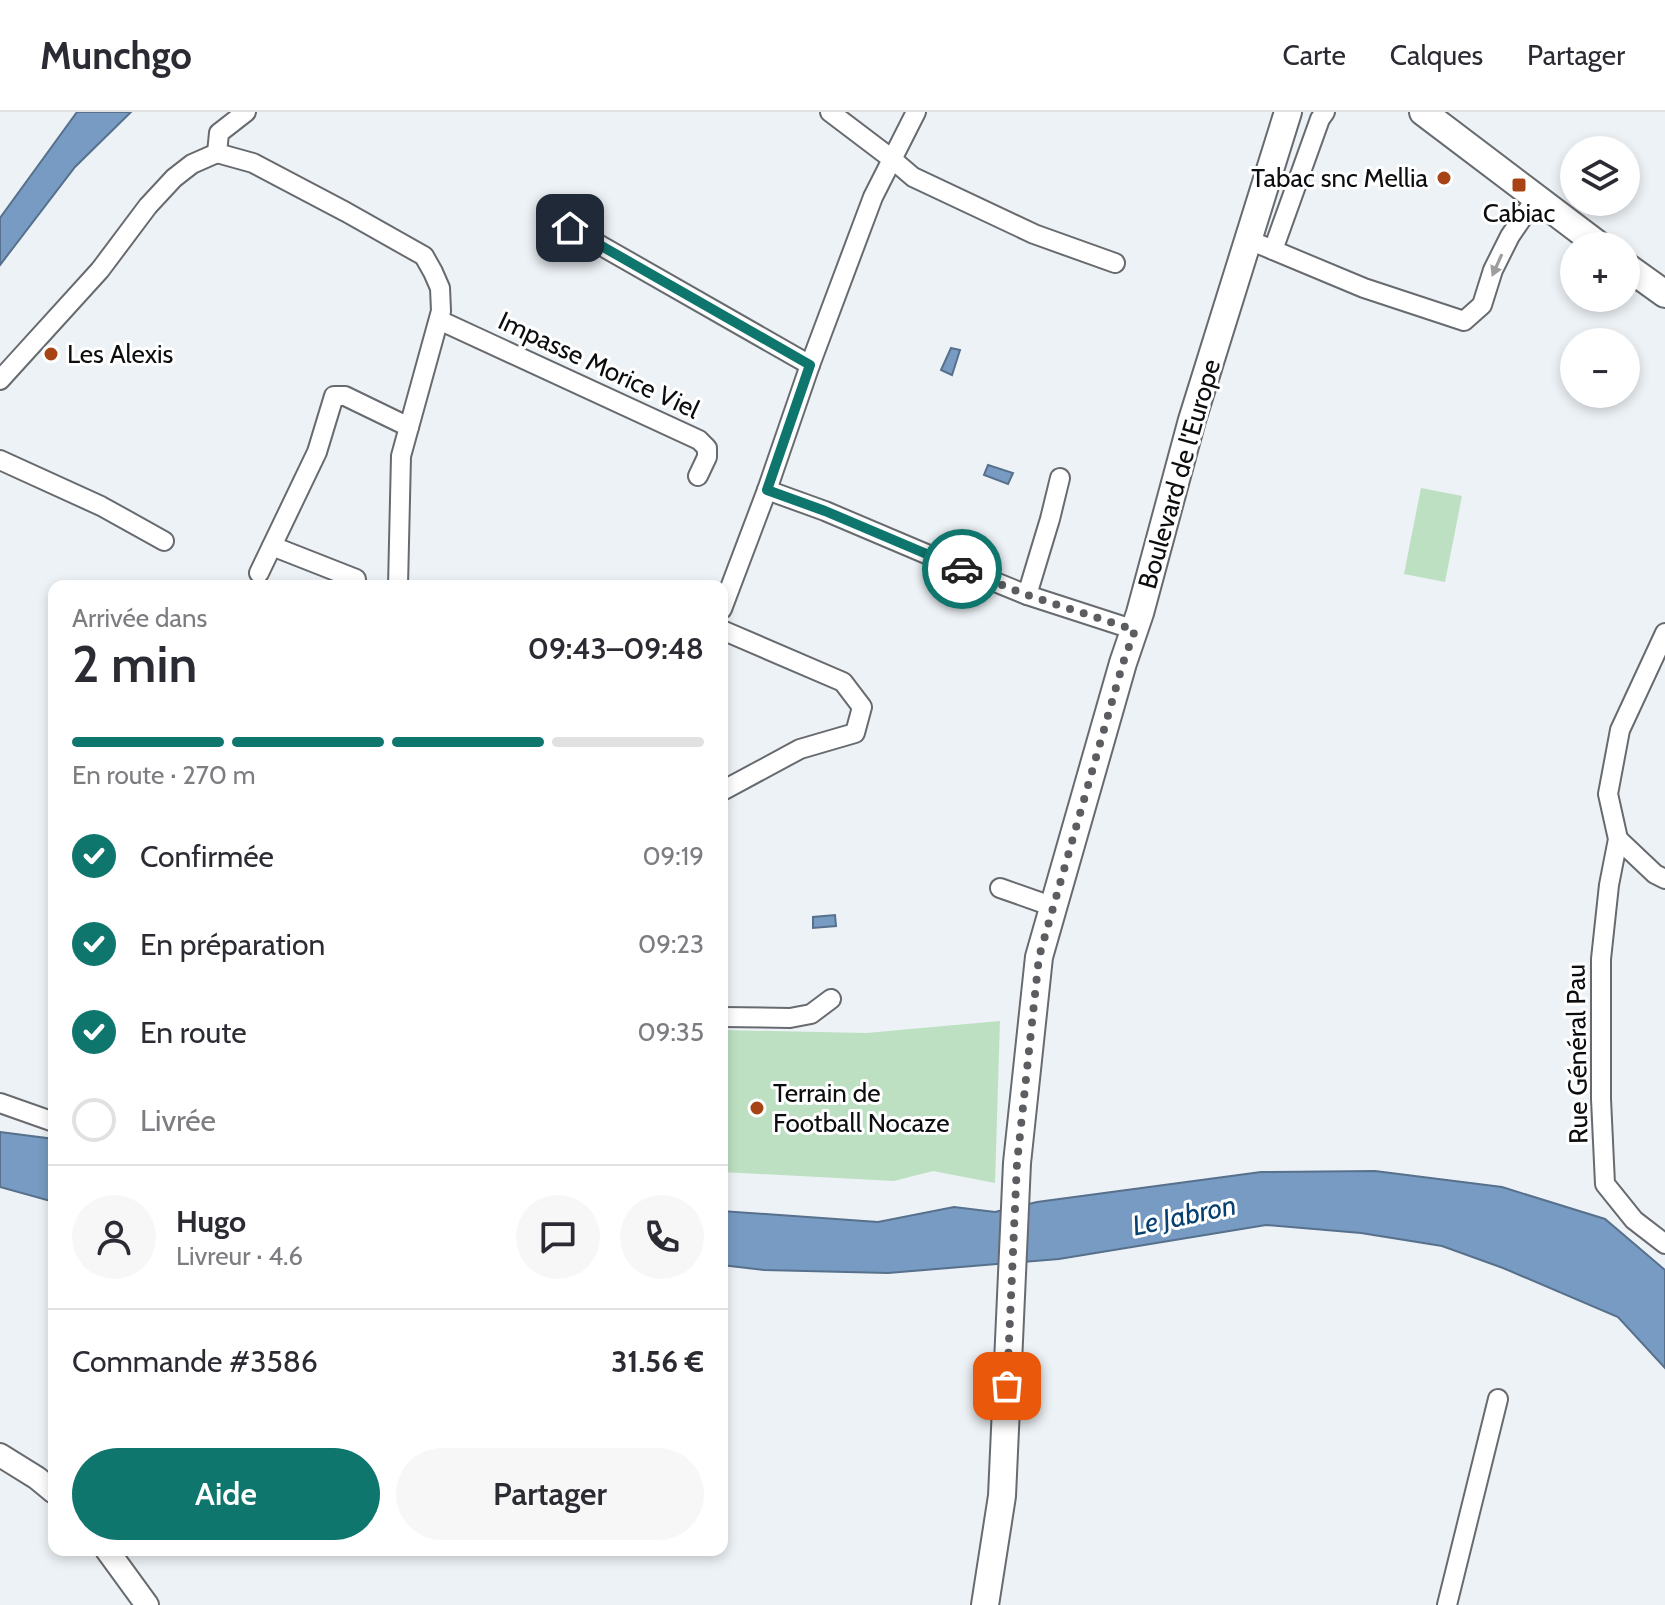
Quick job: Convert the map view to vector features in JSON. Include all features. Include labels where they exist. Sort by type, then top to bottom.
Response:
[{"type":"main road","name":"Boulevard de l'Europe","points":[[985,1605],[1002,1496],[1018,1158],[1039,957],[1135,630],[1192,420],[1261,245],[1277,112]]},
{"type":"main road","name":"Boulevard de l'Europe","points":[[1270,166],[1288,112]]},
{"type":"main road","points":[[1423,112],[1581,232]]},
{"type":"main road","points":[[1640,276],[1665,294]]},
{"type":"street","points":[[217,153],[219,133],[246,112]]},
{"type":"street","points":[[830,112],[913,177],[938,191],[1034,234],[1115,263]]},
{"type":"street","points":[[728,593],[873,197],[916,112]]},
{"type":"street","points":[[1325,112],[1261,245],[1364,288],[1464,321],[1482,305],[1493,270],[1510,236],[1536,198]]},
{"type":"street","points":[[0,380],[100,270],[148,206],[174,178],[192,164],[217,153],[253,163],[424,256],[440,288],[439,320],[401,456],[398,580]]},
{"type":"street","points":[[570,228],[810,365]]},
{"type":"street","name":"Impasse Morice Viel","points":[[439,320],[699,440],[707,448],[707,457],[698,476]]},
{"type":"street","points":[[259,573],[317,452],[334,396],[345,396],[409,427]]},
{"type":"street","points":[[0,460],[101,506],[164,541]]},
{"type":"street","points":[[1027,595],[1060,478]]},
{"type":"street","points":[[767,490],[1027,595],[1135,630]]},
{"type":"street","points":[[272,546],[356,579]]},
{"type":"street","points":[[728,633],[843,682],[862,707],[855,733],[800,749],[728,788]]},
{"type":"street","name":"Rue Général Pau","points":[[1665,633],[1620,730],[1608,794],[1618,839],[1609,885],[1601,959],[1601,1099],[1605,1184],[1634,1220],[1665,1244]]},
{"type":"street","points":[[1618,839],[1655,874],[1665,879]]},
{"type":"street","points":[[1000,888],[1054,907]]},
{"type":"street","points":[[728,1017],[790,1018],[811,1014],[831,999]]},
{"type":"street","points":[[0,1103],[48,1120]]},
{"type":"street","points":[[1447,1605],[1498,1399]]},
{"type":"street","points":[[0,1455],[48,1487]]},
{"type":"street","points":[[111,1556],[147,1605]]},
{"type":"green space","points":[[1421,488],[1462,496],[1445,582],[1404,574]]},
{"type":"green space","points":[[1000,1021],[995,1183],[933,1171],[894,1181],[728,1172],[728,1030],[866,1033]]},
{"type":"water","points":[[77,112],[131,112],[75,167],[0,265],[0,218]]},
{"type":"water","points":[[951,348],[960,350],[952,375],[941,370]]},
{"type":"water","points":[[988,465],[1013,473],[1008,484],[984,475]]},
{"type":"water","points":[[835,915],[836,926],[813,928],[813,917]]},
{"type":"water","points":[[0,1132],[48,1138],[48,1200],[0,1187]]},
{"type":"water","name":"Le Jabron","points":[[1375,1171],[1502,1187],[1605,1219],[1665,1270],[1665,1368],[1618,1317],[1503,1268],[1442,1246],[1361,1233],[1266,1225],[1059,1259],[888,1273],[764,1270],[728,1266],[728,1211],[878,1222],[954,1207],[995,1212],[1037,1202],[1261,1172]]},
{"type":"way so far","points":[[962,569],[1027,595],[1135,630],[1039,957],[1017,1163],[1007,1386]]},
{"type":"place","name":"Tabac snc Mellia","points":[[1444,178]]},
{"type":"place","name":"Cabiac","points":[[1519,185]]},
{"type":"place","name":"Les Alexis","points":[[51,354]]},
{"type":"place","name":"Terrain de Football Nocaze","points":[[757,1108]]},
{"type":"route","points":[[570,228],[810,365],[767,490],[962,569]]}]
